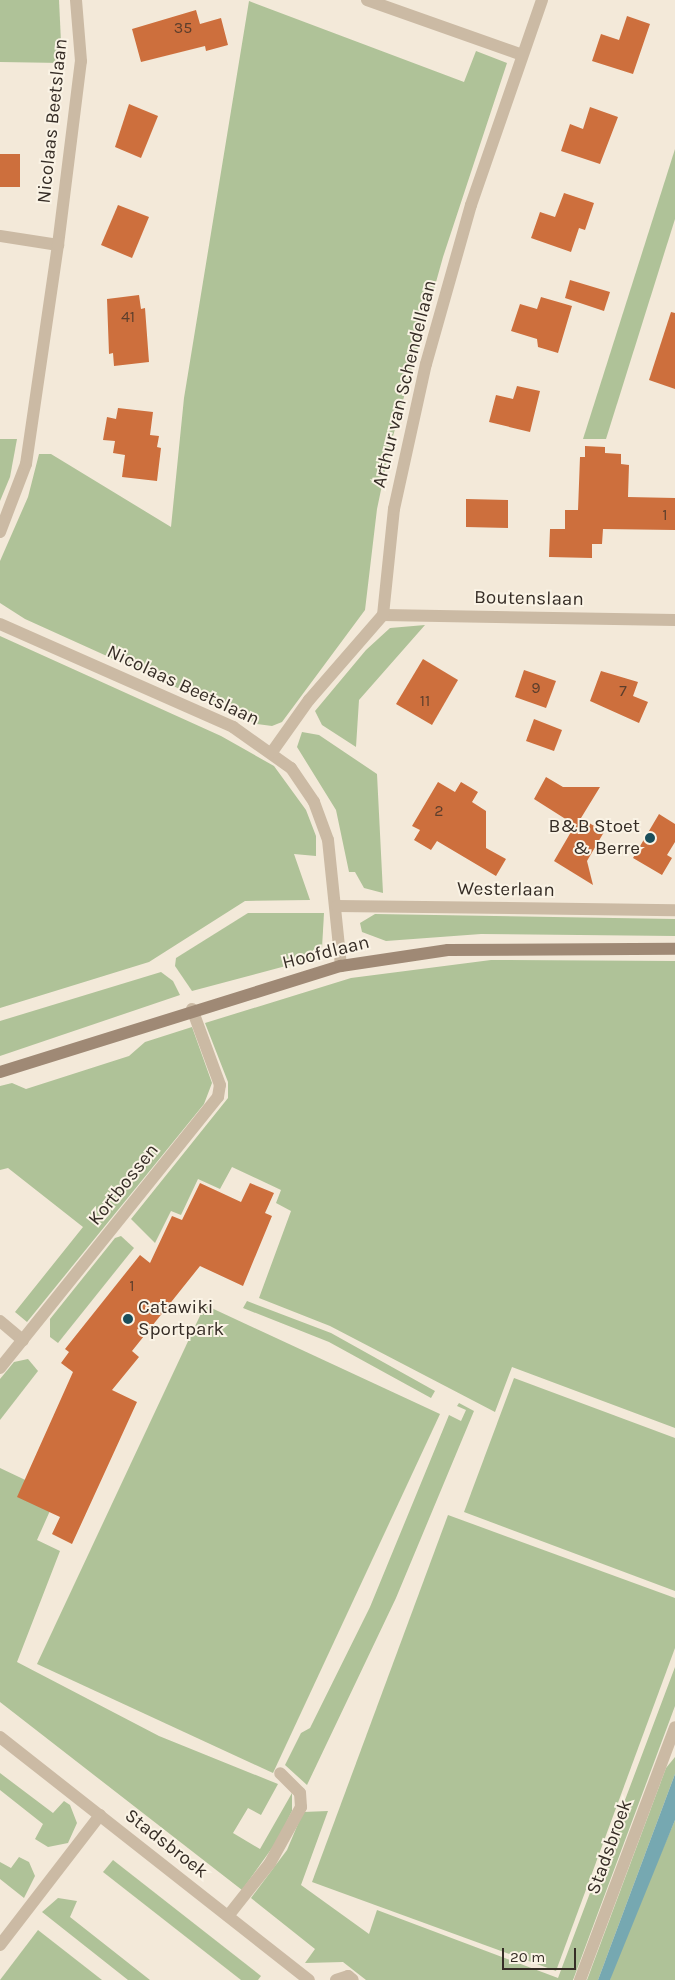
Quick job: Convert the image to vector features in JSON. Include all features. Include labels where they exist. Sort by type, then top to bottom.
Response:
[{"type":"street","name":"Nicolaas Beetslaan","points":[[0,532],[26,464],[58,245],[81,60],[76,0]]},
{"type":"street","points":[[367,0],[522,55]]},
{"type":"street","name":"Arthur van Schendellaan","points":[[383,615],[394,509],[426,364],[472,205],[542,0]]},
{"type":"street","points":[[0,236],[58,245]]},
{"type":"street","points":[[272,752],[309,700],[383,615]]},
{"type":"street","name":"Boutenslaan","points":[[383,615],[675,620]]},
{"type":"street","name":"Nicolaas Beetslaan","points":[[0,624],[233,727],[272,752],[305,786],[322,820],[333,860],[341,966]]},
{"type":"street","name":"Westerlaan","points":[[337,906],[675,910]]},
{"type":"street","name":"Hoofdlaan","points":[[0,1072],[192,1009],[341,966],[448,950],[675,949]]},
{"type":"street","name":"Kortbossen","points":[[0,1368],[218,1097],[220,1085],[192,1009]]},
{"type":"street","points":[[0,1321],[23,1340]]},
{"type":"street","name":"Stadsbroek","points":[[580,1980],[675,1727]]},
{"type":"street","name":"Stadsbroek","points":[[0,1737],[309,1980]]},
{"type":"street","points":[[228,1916],[270,1863],[301,1808],[300,1793],[280,1773]]},
{"type":"street","points":[[0,1945],[100,1815]]},
{"type":"street","points":[[336,1980],[348,1976],[353,1980]]},
{"type":"green space","points":[[0,0],[59,0],[62,63],[0,62]]},
{"type":"green space","points":[[249,1],[464,82],[476,51],[507,63],[443,257],[390,447],[377,509],[365,610],[282,722],[272,726],[257,724],[25,619],[0,603],[0,561],[28,497],[39,454],[51,454],[171,527],[184,398]]},
{"type":"green space","points":[[675,149],[675,219],[606,439],[583,439]]},
{"type":"green space","points":[[0,439],[17,439],[10,477],[0,501]]},
{"type":"green space","points":[[425,625],[359,700],[356,747],[322,725],[315,711],[366,650],[390,628]]},
{"type":"green space","points":[[0,636],[221,736],[274,766],[306,810],[316,836],[316,856],[294,854],[310,900],[245,901],[149,962],[0,1008]]},
{"type":"green space","points":[[302,732],[319,735],[377,774],[383,893],[364,888],[355,872],[349,872],[336,810],[297,747]]},
{"type":"green space","points":[[248,913],[324,913],[322,948],[312,959],[192,991],[175,966],[176,958]]},
{"type":"green space","points":[[375,914],[675,919],[675,936],[481,934],[386,941],[362,932],[360,923]]},
{"type":"green space","points":[[491,960],[675,961],[675,1428],[512,1367],[495,1412],[330,1326],[259,1298],[291,1211],[276,1203],[281,1190],[232,1167],[220,1189],[198,1179],[181,1215],[171,1211],[155,1243],[131,1219],[228,1098],[228,1082],[205,1023],[351,978]]},
{"type":"green space","points":[[161,972],[173,981],[180,995],[0,1056],[0,1021]]},
{"type":"green space","points":[[192,1027],[212,1083],[204,1104],[27,1322],[15,1312],[83,1227],[8,1168],[0,1170],[0,1086],[12,1083],[26,1089],[129,1056],[145,1042]]},
{"type":"green space","points":[[121,1236],[134,1248],[58,1343],[50,1337],[50,1319],[115,1238]]},
{"type":"green space","points":[[247,1301],[331,1333],[435,1391],[431,1398],[329,1342],[243,1308]]},
{"type":"green space","points":[[205,1305],[440,1414],[273,1773],[37,1664]]},
{"type":"green space","points":[[28,1359],[38,1371],[0,1420],[0,1379],[14,1362]]},
{"type":"green space","points":[[514,1378],[675,1438],[675,1591],[464,1512]]},
{"type":"green space","points":[[459,1403],[474,1411],[396,1598],[307,1785],[285,1765],[301,1733],[310,1728],[370,1607],[449,1415],[461,1421],[466,1410],[457,1406]]},
{"type":"green space","points":[[0,1468],[57,1495],[37,1540],[60,1551],[17,1662],[159,1736],[278,1784],[261,1815],[248,1808],[233,1833],[260,1849],[292,1793],[292,1811],[277,1841],[242,1890],[0,1702]]},
{"type":"green space","points":[[448,1515],[675,1598],[675,1648],[556,1971],[312,1882]]},
{"type":"green space","points":[[675,1667],[675,1706],[573,1980],[366,1980],[343,1962],[305,1963],[315,1949],[251,1898],[287,1850],[303,1812],[328,1811],[301,1885],[369,1934],[377,1910],[558,1978]]},
{"type":"green space","points":[[675,1757],[675,1774],[598,1980],[587,1980],[666,1768]]},
{"type":"green space","points":[[0,1773],[53,1813],[64,1801],[70,1805],[77,1823],[68,1843],[48,1847],[35,1839],[43,1824],[0,1790]]},
{"type":"green space","points":[[675,1820],[675,1980],[610,1980],[612,1967]]},
{"type":"green space","points":[[19,1857],[29,1862],[35,1876],[24,1898],[0,1879],[0,1862],[11,1868]]},
{"type":"green space","points":[[113,1860],[261,1976],[258,1980],[241,1980],[103,1872]]},
{"type":"green space","points":[[58,1898],[77,1901],[70,1917],[150,1980],[128,1980],[42,1912]]},
{"type":"green space","points":[[38,1930],[102,1980],[0,1980]]},
{"type":"water","points":[[675,1774],[675,1820],[610,1980],[598,1980]]},
{"type":"building","points":[[196,10],[200,24],[221,18],[228,45],[206,51],[205,46],[141,62],[132,29]]},
{"type":"building","points":[[627,16],[650,24],[633,74],[592,61],[601,34],[619,40]]},
{"type":"building","points":[[129,104],[158,116],[141,158],[115,147]]},
{"type":"building","points":[[590,107],[618,117],[600,164],[561,151],[570,124],[583,129]]},
{"type":"building","points":[[0,154],[20,154],[20,187],[0,187]]},
{"type":"building","points":[[564,193],[594,203],[585,230],[579,228],[571,252],[531,238],[540,212],[555,217]]},
{"type":"building","points":[[118,205],[149,217],[132,258],[101,245]]},
{"type":"building","points":[[570,280],[610,292],[604,311],[565,298]]},
{"type":"building","points":[[139,295],[141,309],[145,308],[149,362],[114,366],[113,353],[109,354],[107,299]]},
{"type":"building","points":[[541,297],[572,306],[558,353],[538,347],[537,339],[511,331],[520,304],[537,309]]},
{"type":"building","points":[[671,312],[675,313],[675,389],[649,380]]},
{"type":"building","points":[[517,386],[540,391],[530,432],[489,422],[496,395],[513,399]]},
{"type":"building","points":[[118,408],[153,412],[150,435],[159,436],[157,447],[161,448],[157,481],[122,477],[125,455],[113,453],[115,441],[103,440],[107,417],[116,419]]},
{"type":"building","points":[[585,446],[605,447],[605,453],[621,454],[621,464],[629,465],[628,497],[675,498],[675,530],[603,529],[602,544],[592,544],[592,558],[549,557],[550,529],[565,529],[565,510],[578,510],[580,457],[585,457]]},
{"type":"building","points":[[466,499],[508,500],[508,528],[466,527]]},
{"type":"building","points":[[423,659],[458,680],[432,725],[396,704]]},
{"type":"building","points":[[524,670],[556,681],[546,708],[515,697]]},
{"type":"building","points":[[601,671],[638,682],[633,696],[648,702],[639,723],[590,701]]},
{"type":"building","points":[[534,719],[562,730],[554,751],[526,741]]},
{"type":"building","points":[[546,777],[563,787],[600,787],[581,818],[604,832],[587,861],[593,885],[554,861],[575,825],[534,799]]},
{"type":"building","points":[[438,782],[455,792],[461,782],[478,792],[472,802],[486,811],[486,848],[506,859],[496,876],[437,841],[431,850],[414,840],[420,830],[412,826]]},
{"type":"building","points":[[659,814],[675,824],[675,842],[667,855],[672,858],[662,875],[633,858]]},
{"type":"building","points":[[200,1183],[241,1202],[250,1183],[274,1193],[265,1213],[272,1216],[243,1286],[200,1266],[132,1351],[139,1357],[112,1390],[137,1402],[72,1544],[52,1534],[60,1517],[17,1497],[73,1372],[61,1363],[69,1352],[65,1349],[140,1255],[150,1263],[172,1216],[182,1220]]},
{"type":"place","name":"B&B Stoet & Berre","points":[[650,838]]},
{"type":"place","name":"Catawiki Sportpark","points":[[128,1319]]}]
